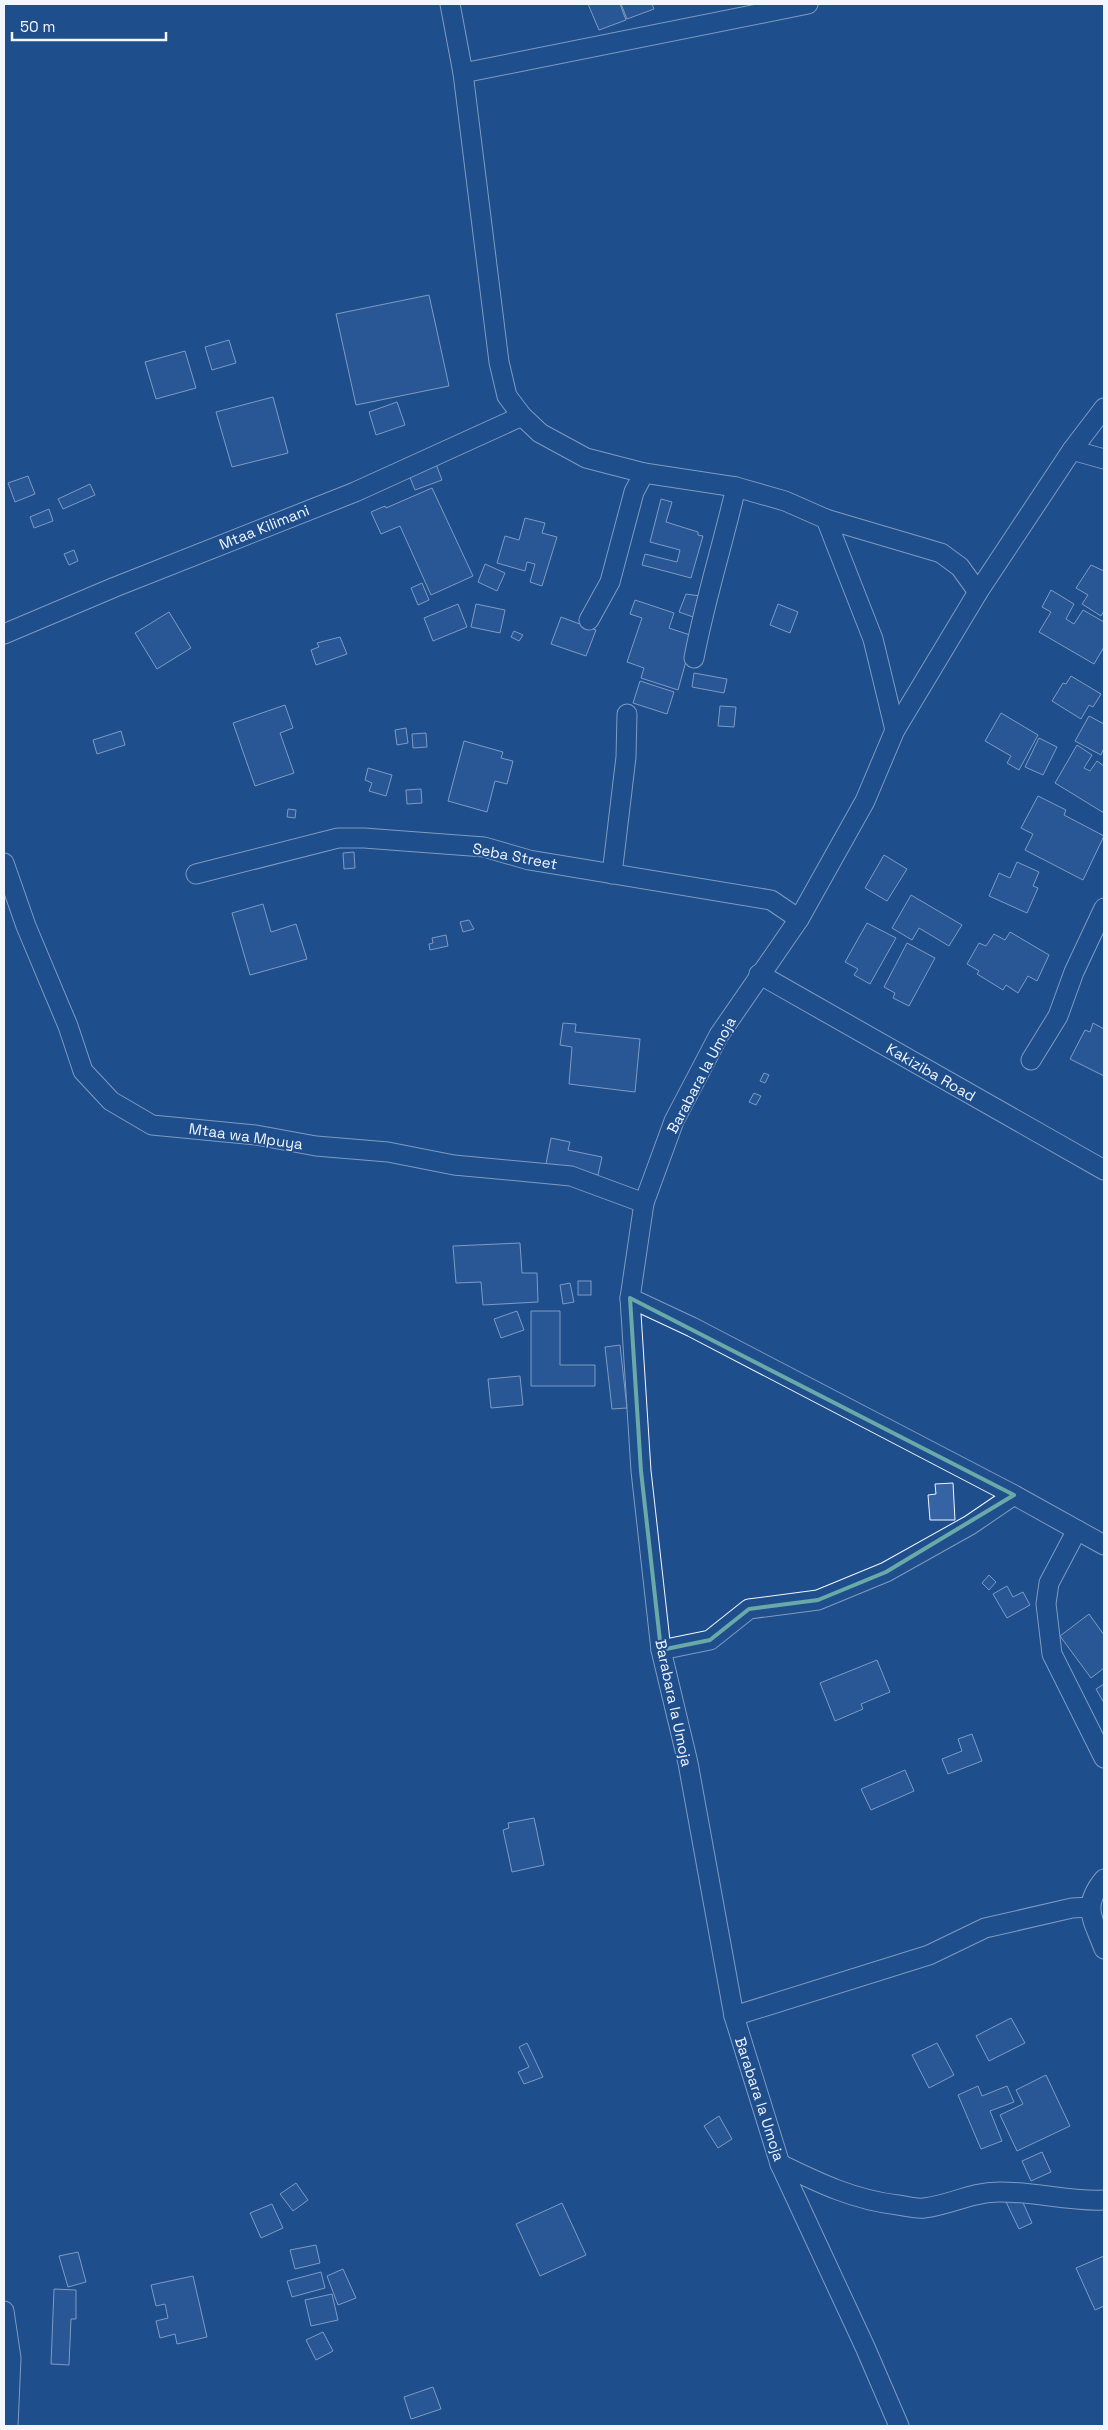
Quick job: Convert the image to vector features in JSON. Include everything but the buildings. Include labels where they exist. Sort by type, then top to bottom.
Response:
[{"type":"street","points":[[450,4],[463,73],[499,362],[507,396],[522,416],[540,433],[586,458],[644,473],[736,487],[785,500],[826,519],[941,553],[960,567],[978,592]]},
{"type":"street","points":[[463,73],[782,7],[808,4]]},
{"type":"street","name":"Barabara la Umoja","points":[[899,2426],[780,2164],[734,2016],[688,1763],[661,1650],[641,1470],[630,1298],[644,1203],[674,1121],[719,1035],[759,974],[799,919],[865,801],[895,730],[978,592],[1072,450],[1104,408]]},
{"type":"street","name":"Mtaa Kilimani","points":[[4,634],[354,492],[522,416]]},
{"type":"street","points":[[1072,450],[1104,459]]},
{"type":"street","points":[[589,620],[610,582],[634,492],[644,473]]},
{"type":"street","points":[[694,658],[704,605],[723,544],[736,487]]},
{"type":"street","points":[[826,519],[873,639],[895,730]]},
{"type":"street","points":[[612,874],[626,757],[627,714]]},
{"type":"street","name":"Seba Street","points":[[196,874],[338,838],[484,847],[529,860],[771,900],[799,919]]},
{"type":"street","name":"Mtaa wa Mpuya","points":[[4,863],[26,926],[68,1026],[83,1070],[111,1101],[152,1125],[256,1134],[316,1146],[388,1152],[454,1165],[571,1176],[644,1203]]},
{"type":"street","points":[[1032,1060],[1058,1016],[1074,972],[1104,908]]},
{"type":"street","name":"Kakiziba Road","points":[[759,974],[1104,1170]]},
{"type":"street","points":[[630,1298],[692,1327],[1014,1495],[1104,1545]]},
{"type":"street","points":[[661,1650],[710,1640],[749,1609],[818,1600],[886,1572],[970,1525],[1014,1495]]},
{"type":"street","points":[[1077,1530],[1049,1583],[1046,1604],[1052,1654],[1104,1758]]},
{"type":"street","points":[[1104,1879],[1094,1891],[1090,1907],[1104,1949]]},
{"type":"street","points":[[734,2016],[929,1955],[985,1928],[1072,1908],[1090,1907]]},
{"type":"street","points":[[780,2164],[830,2189],[871,2202],[923,2208],[956,2201],[976,2193],[999,2192],[1086,2201],[1104,2200]]},
{"type":"street","points":[[4,2311],[11,2358],[8,2426]]},
{"type":"highlighted area","points":[[630,1298],[1014,1495],[886,1572],[818,1600],[749,1609],[710,1640],[661,1650],[641,1471]]}]
